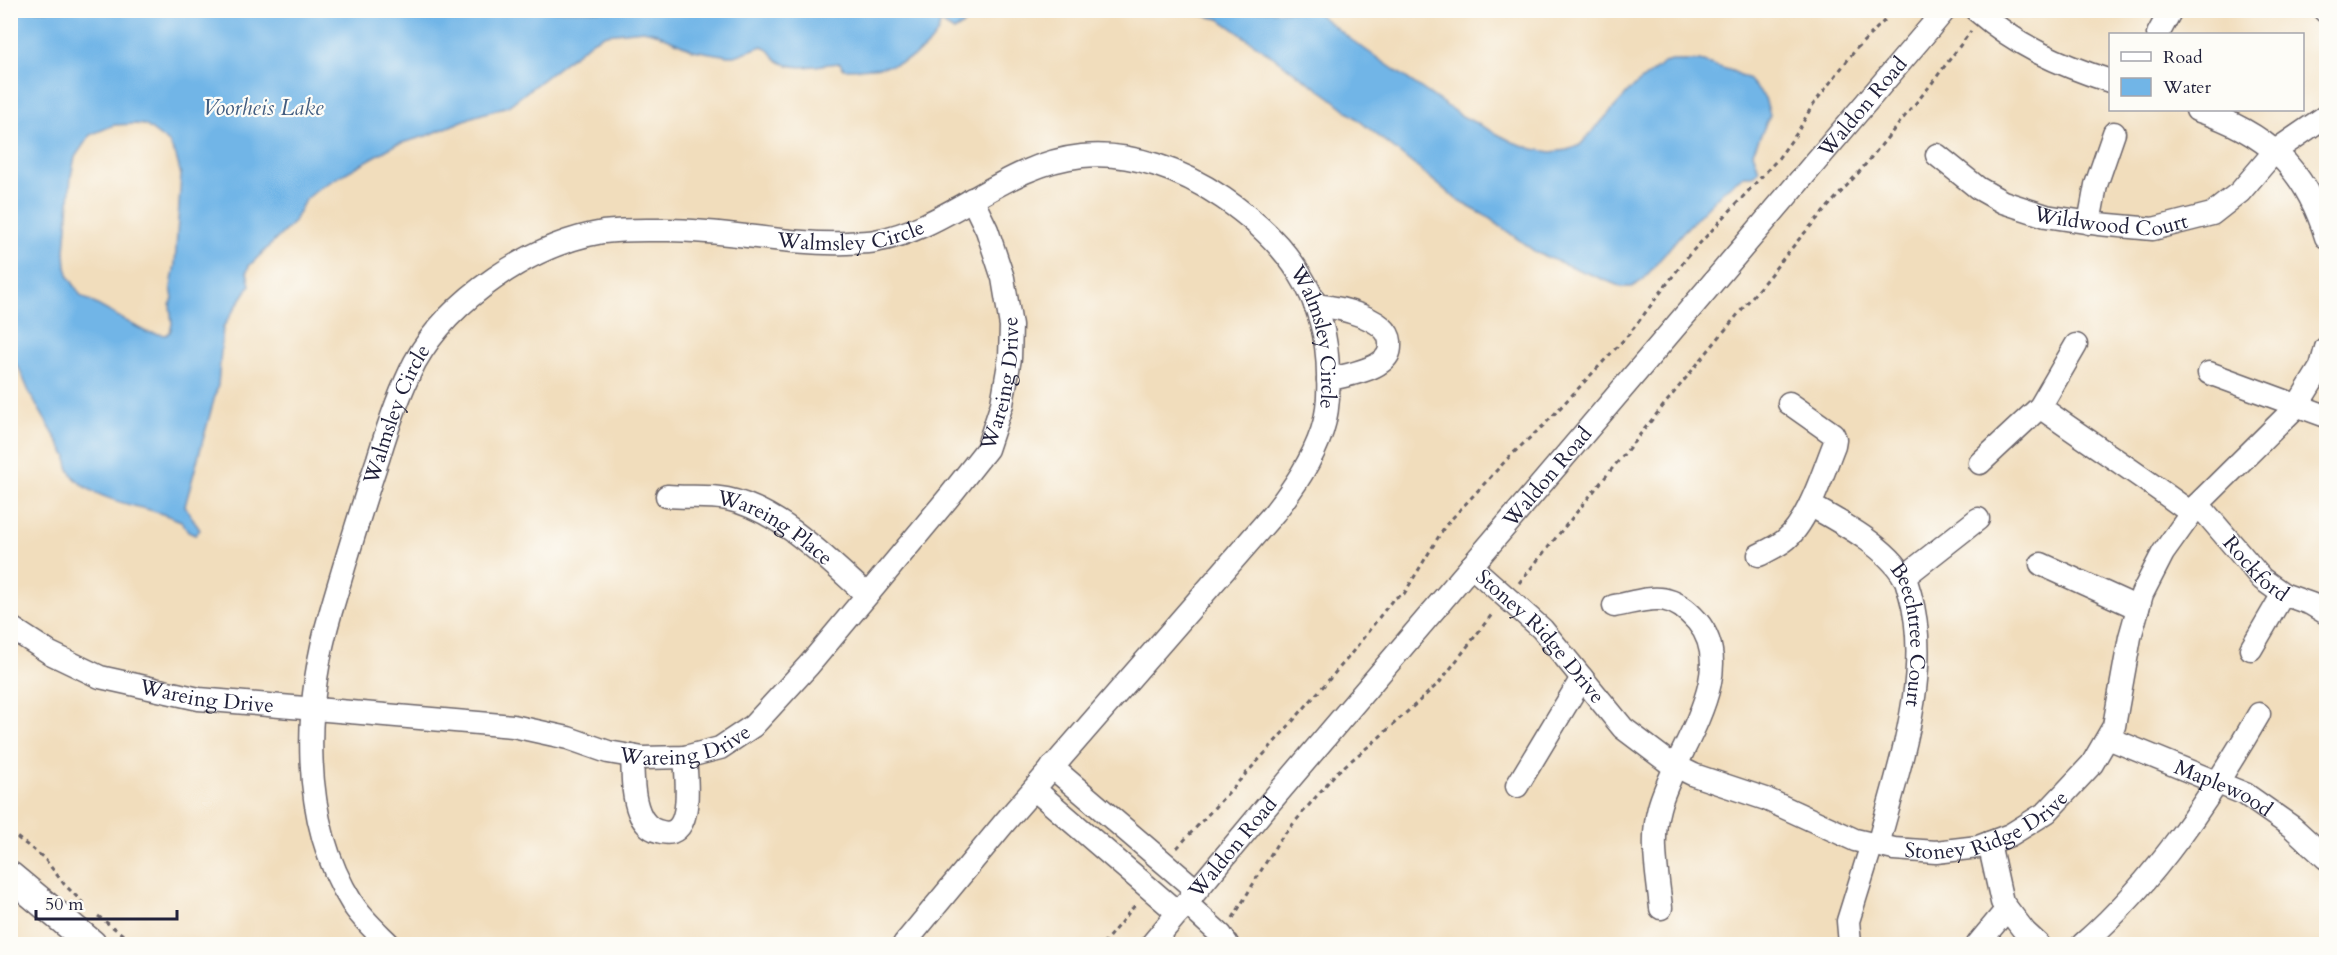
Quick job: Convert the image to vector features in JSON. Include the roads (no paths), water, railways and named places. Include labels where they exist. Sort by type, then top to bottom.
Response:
[{"type":"main road","points":[[10,876],[92,945]]},
{"type":"street","name":"Waldon Road","points":[[1152,945],[1471,566],[1945,10]]},
{"type":"street","points":[[2159,33],[2171,10]]},
{"type":"street","points":[[1980,14],[2015,41],[2038,54],[2109,81]]},
{"type":"street","points":[[2200,111],[2232,123],[2264,140],[2296,173],[2319,213],[2326,237]]},
{"type":"street","name":"Wildwood Court","points":[[1937,155],[1978,188],[2003,202],[2046,216],[2153,229],[2212,214],[2240,192],[2275,151],[2326,116]]},
{"type":"street","points":[[2089,223],[2096,185],[2114,133]]},
{"type":"street","name":"Walmsley Circle","points":[[389,945],[352,905],[329,855],[313,796],[312,710],[321,645],[359,515],[393,412],[416,362],[447,319],[500,274],[545,250],[601,233],[630,230],[682,230],[824,244],[874,242],[909,231],[1023,170],[1044,163],[1081,156],[1108,156],[1139,160],[1181,174],[1208,188],[1244,213],[1284,250],[1304,279],[1315,305],[1328,355],[1329,398],[1323,430],[1301,478],[1275,512],[1052,767],[904,945]]},
{"type":"street","name":"Wareing Drive","points":[[10,627],[50,652],[100,677],[199,699],[513,726],[568,738],[608,752],[643,758],[685,757],[720,748],[753,726],[809,665],[987,449],[1002,404],[1010,358],[1011,326],[1003,278],[987,230],[972,199]]},
{"type":"street","points":[[1315,305],[1332,306],[1382,325],[1390,339],[1389,353],[1382,361],[1372,367],[1328,380]]},
{"type":"street","points":[[1980,463],[2040,407],[2076,345]]},
{"type":"street","name":"Stoney Ridge Drive","points":[[1471,566],[1542,629],[1623,728],[1675,766],[1766,799],[1855,840],[1936,852],[1978,847],[2010,835],[2048,812],[2092,764],[2114,726],[2130,637],[2138,608],[2142,594],[2163,553],[2194,509],[2297,406],[2321,367],[2326,348]]},
{"type":"street","points":[[2209,373],[2326,416]]},
{"type":"street","points":[[1759,555],[1785,541],[1810,505],[1835,439],[1833,434],[1789,403]]},
{"type":"street","name":"Rockford","points":[[2040,407],[2108,455],[2194,509],[2262,579],[2283,594],[2325,610]]},
{"type":"street","name":"Wareing Place","points":[[667,496],[708,496],[730,499],[761,512],[800,536],[867,595]]},
{"type":"street","name":"Beechtree Court","points":[[1810,505],[1859,532],[1887,557],[1904,577],[1916,615],[1916,679],[1904,748],[1875,844],[1848,921],[1850,945]]},
{"type":"street","points":[[1904,577],[1978,519]]},
{"type":"street","points":[[2042,564],[2138,608]]},
{"type":"street","points":[[2252,649],[2283,594]]},
{"type":"street","points":[[1614,606],[1654,598],[1670,600],[1683,606],[1699,624],[1710,645],[1713,665],[1705,701],[1659,807],[1654,834],[1661,908]]},
{"type":"street","points":[[1517,786],[1582,678]]},
{"type":"street","points":[[2083,945],[2100,930],[2151,874],[2218,783],[2259,714]]},
{"type":"street","name":"Maplewood","points":[[2108,738],[2245,794],[2292,827],[2326,858]]},
{"type":"street","points":[[632,756],[635,796],[639,813],[652,829],[661,833],[677,828],[685,816],[688,803],[685,757]]},
{"type":"street","points":[[1052,767],[1165,863],[1187,902],[1221,935],[1227,945]]},
{"type":"street","points":[[1034,789],[1148,887],[1187,902]]},
{"type":"street","points":[[1989,843],[2002,902],[2038,945]]},
{"type":"street","points":[[1978,945],[2007,909]]},
{"type":"water","name":"Voorheis Lake","points":[[11,10],[985,11],[954,31],[940,22],[936,36],[912,58],[891,65],[868,68],[844,69],[840,63],[793,66],[779,61],[762,46],[735,56],[728,56],[693,50],[656,33],[643,30],[606,34],[594,40],[508,106],[395,145],[321,187],[305,200],[293,223],[249,266],[247,272],[250,285],[223,327],[218,385],[185,506],[200,530],[195,535],[188,532],[181,521],[112,500],[86,487],[76,479],[69,469],[67,457],[11,357]],"holes":[[[114,125],[145,125],[169,143],[176,156],[181,175],[175,264],[171,287],[172,324],[170,332],[166,335],[146,332],[81,296],[69,277],[66,267],[65,251],[71,176],[75,157],[90,135]]]},
{"type":"water","points":[[1184,11],[1314,11],[1353,41],[1460,115],[1513,142],[1551,152],[1567,150],[1580,145],[1632,88],[1664,63],[1700,61],[1747,78],[1765,98],[1770,115],[1753,152],[1759,170],[1753,176],[1744,176],[1725,189],[1682,233],[1643,280],[1632,287],[1622,287],[1537,253],[1486,216],[1460,202],[1330,97],[1219,19]]}]
